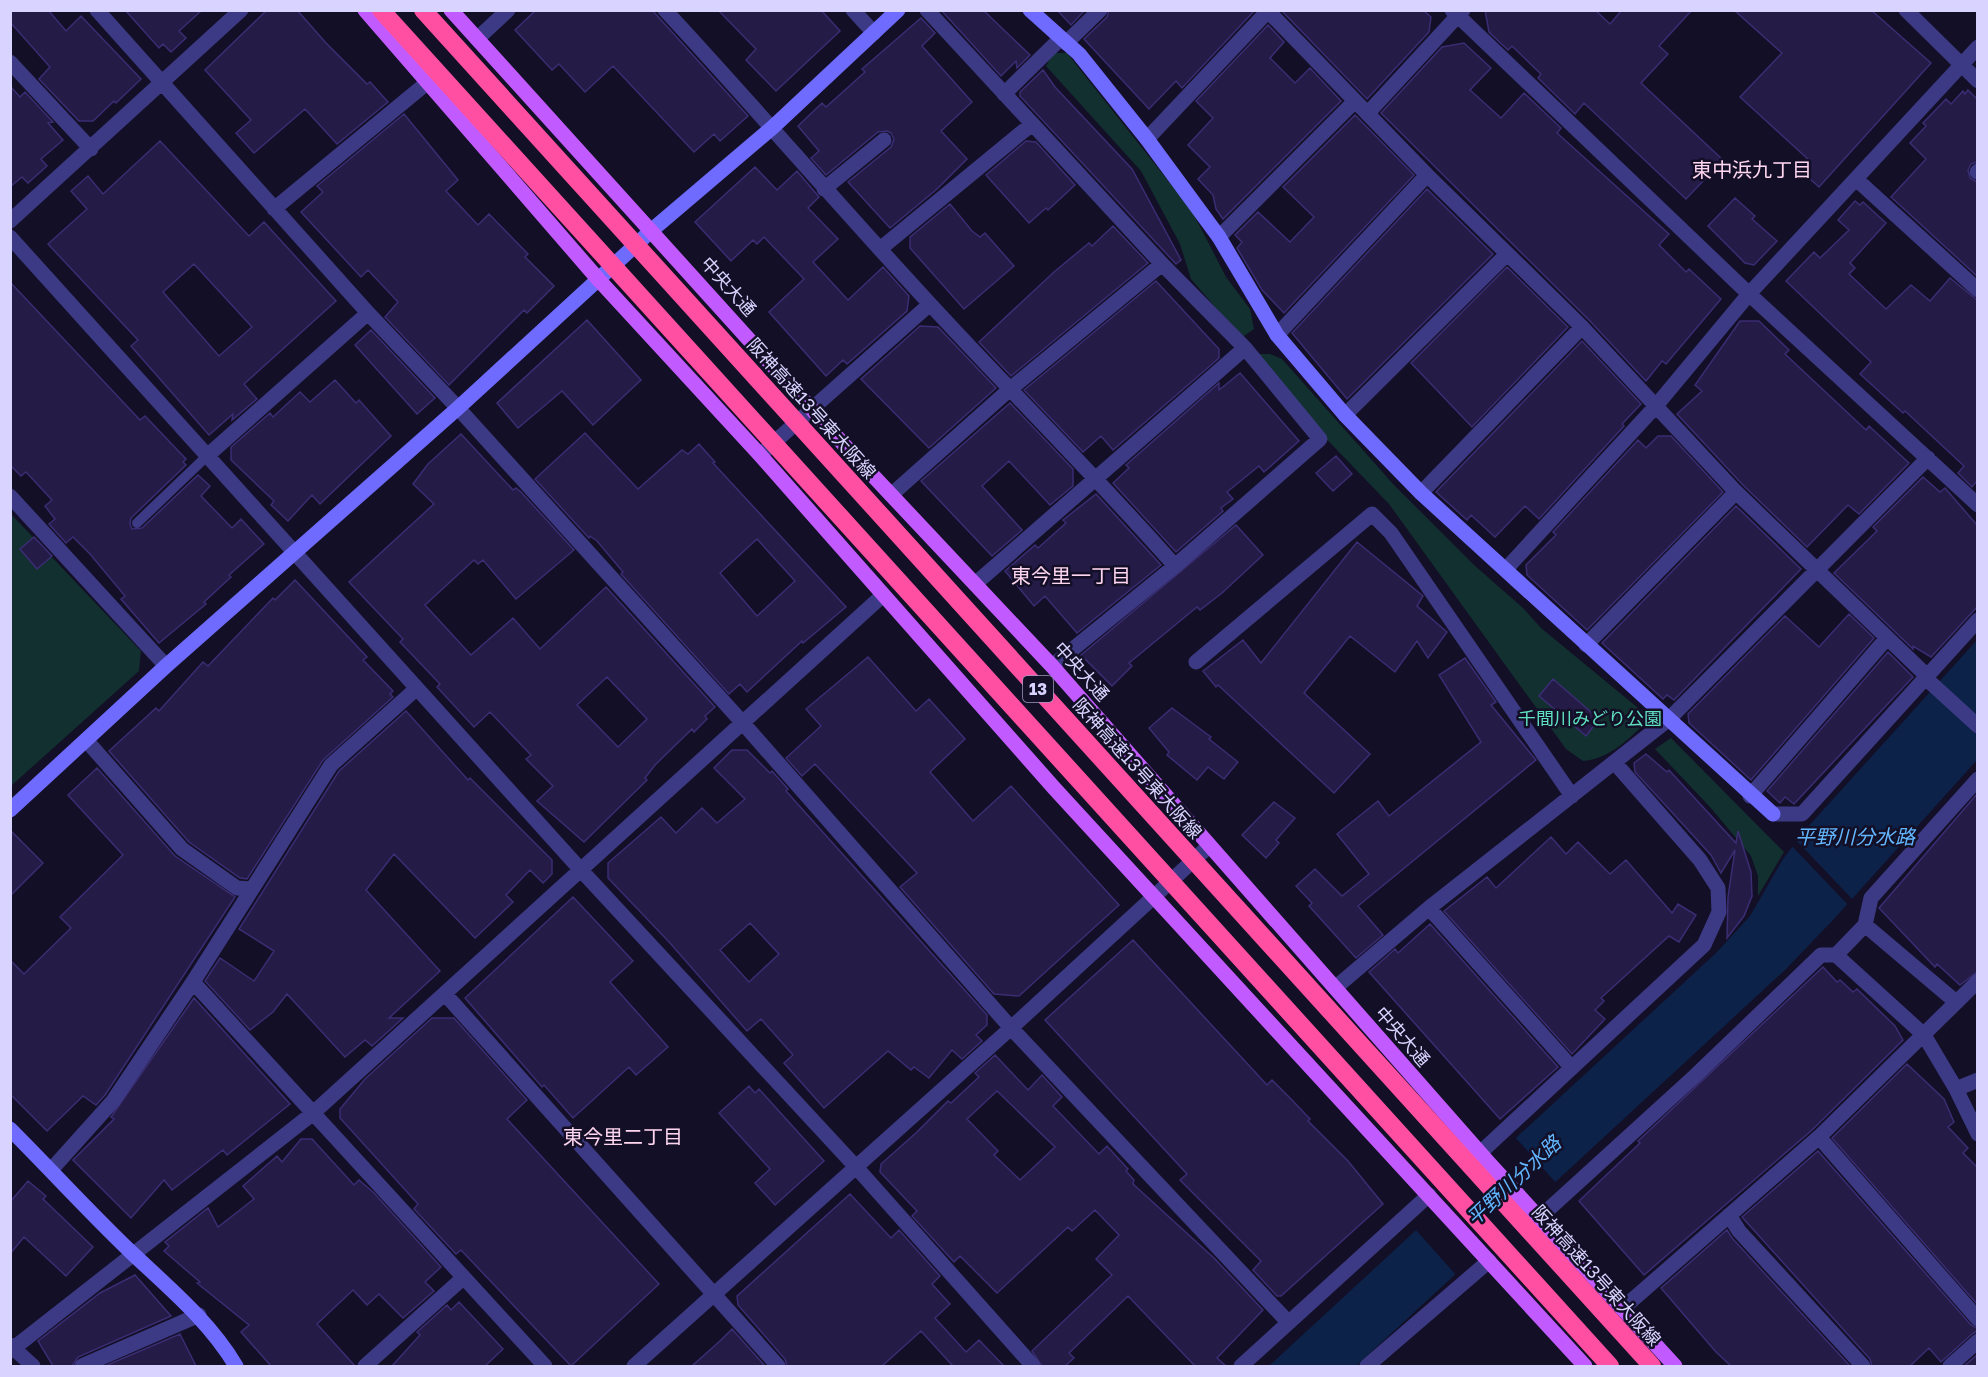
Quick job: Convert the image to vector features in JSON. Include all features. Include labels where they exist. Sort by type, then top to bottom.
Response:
[{"type":"highway","name":"13","points":[[381,10],[1610,1366]]},
{"type":"highway","name":"阪神高速13号東大阪線","points":[[423,10],[1652,1366]]},
{"type":"main road","points":[[365,10],[598,279],[760,455],[882,596],[1585,1366]]},
{"type":"main road","name":"中央大通","points":[[451,10],[891,495],[1052,666],[1484,1158],[1675,1366]]},
{"type":"street","points":[[97,10],[368,313],[458,408],[742,722],[1011,1029],[1287,1322]]},
{"type":"street","points":[[10,221],[241,10]]},
{"type":"street","points":[[477,39],[508,10]]},
{"type":"street","points":[[665,10],[773,127],[824,189],[1009,390],[1098,479],[1175,566]]},
{"type":"street","points":[[853,10],[874,33]]},
{"type":"street","points":[[10,810],[166,666],[458,408],[652,230],[773,127],[898,10]]},
{"type":"street","points":[[927,10],[1162,264],[1245,348],[1320,439],[1175,566],[1052,666]]},
{"type":"street","points":[[1030,10],[1079,54],[1147,139],[1218,237],[1277,335],[1345,415],[1421,493],[1750,796],[1773,814],[1802,814],[1929,680],[1977,620]]},
{"type":"street","points":[[1004,94],[1100,10]]},
{"type":"street","points":[[1906,10],[1977,81]]},
{"type":"street","points":[[1147,139],[1267,11],[1427,175],[1582,327],[1736,492],[1977,726]]},
{"type":"street","points":[[1368,113],[1458,12],[1749,294],[1976,500]]},
{"type":"street","points":[[1506,569],[1655,407],[1749,294],[1977,47]]},
{"type":"street","points":[[10,62],[91,149]]},
{"type":"street","points":[[274,208],[428,82]]},
{"type":"street","points":[[1218,237],[1355,101]]},
{"type":"street","points":[[880,249],[1032,124]]},
{"type":"street","points":[[824,189],[884,140]]},
{"type":"street","points":[[1277,335],[1427,175]]},
{"type":"street","points":[[1856,179],[1977,290]]},
{"type":"street","points":[[10,237],[580,869],[856,1167],[1033,1366]]},
{"type":"street","points":[[1345,415],[1507,254]]},
{"type":"street","points":[[891,495],[1009,390],[1162,264]]},
{"type":"street","points":[[760,455],[930,304]]},
{"type":"street","points":[[207,456],[368,313]]},
{"type":"street","points":[[1421,493],[1582,327]]},
{"type":"street","points":[[975,584],[1098,479],[1245,348]]},
{"type":"street","points":[[1335,988],[1429,908],[1669,719],[1819,571],[1928,458]]},
{"type":"street","points":[[1586,645],[1736,492]]},
{"type":"street","points":[[10,496],[166,666]]},
{"type":"street","points":[[1196,662],[1372,514],[1391,533],[1572,796]]},
{"type":"street","points":[[33,1366],[12,1348],[312,1114],[882,596]]},
{"type":"street","points":[[1750,796],[1887,639]]},
{"type":"street","points":[[51,1170],[113,1101],[193,982],[331,765],[416,688]]},
{"type":"street","points":[[86,740],[182,849],[237,888],[252,889]]},
{"type":"street","points":[[1484,1158],[1572,1068],[1704,945],[1719,912],[1718,888],[1700,860],[1615,763]]},
{"type":"street","points":[[1836,955],[1865,925],[1871,898],[1977,779]]},
{"type":"street","points":[[634,1366],[1011,1029],[1209,846]]},
{"type":"street","points":[[1429,908],[1572,1068]]},
{"type":"street","points":[[1865,925],[1956,1002]]},
{"type":"street","points":[[1535,1213],[1695,1077],[1821,955],[1836,955],[1924,1035],[1956,1089],[1977,1134]]},
{"type":"street","points":[[1622,1309],[1819,1137],[1977,981]]},
{"type":"street","points":[[193,982],[545,1366]]},
{"type":"street","points":[[445,994],[778,1366]]},
{"type":"street","points":[[1956,1089],[1977,1080]]},
{"type":"street","points":[[10,1129],[132,1253],[199,1315],[219,1337],[236,1366]]},
{"type":"street","points":[[1819,1137],[1977,1319]]},
{"type":"street","points":[[1241,1366],[1287,1322],[1434,1201]]},
{"type":"street","points":[[1729,1215],[1739,1231],[1863,1366]]},
{"type":"street","points":[[1367,1366],[1485,1257]]},
{"type":"street","points":[[365,1366],[463,1278]]},
{"type":"street","points":[[82,1366],[199,1315]]},
{"type":"street","points":[[1950,1366],[1977,1341]]},
{"type":"lane","points":[[136,523],[207,456]]},
{"type":"green space","points":[[1053,53],[1067,53],[1192,211],[1226,277],[1250,309],[1254,329],[1240,336],[1191,279],[1180,244],[1141,171],[1046,66]]},
{"type":"green space","name":"千間川みどり公園","points":[[1257,354],[1270,354],[1282,359],[1394,485],[1541,628],[1643,712],[1644,724],[1609,753],[1592,760],[1583,761],[1566,749],[1389,504],[1314,426]]},
{"type":"green space","points":[[11,514],[141,651],[139,671],[11,786]]},
{"type":"green space","points":[[1671,738],[1784,852],[1758,896],[1758,876],[1751,856],[1710,807],[1655,749]]},
{"type":"water","name":"平野川分水路","points":[[1977,640],[1977,760],[1785,970],[1356,1366],[1269,1366],[1716,953],[1750,916],[1783,859],[1806,829]]},
{"type":"pier","points":[[1795,839],[1854,901],[1850,907],[1790,844]]},
{"type":"pier","points":[[1515,1137],[1557,1184],[1457,1276],[1415,1229]]},
{"type":"building","points":[[10,10],[48,10],[66,31],[81,16],[141,79],[93,121],[79,121],[39,79],[50,67],[10,22]]},
{"type":"building","points":[[125,10],[202,10],[179,31],[186,38],[171,52],[163,44],[159,48]]},
{"type":"building","points":[[267,10],[297,10],[326,43],[367,84],[370,82],[388,102],[337,144],[305,109],[254,153],[236,133],[251,120],[205,70]]},
{"type":"building","points":[[536,10],[652,10],[748,116],[720,141],[714,134],[694,152],[613,66],[585,92],[559,64],[552,70],[515,30]]},
{"type":"building","points":[[718,10],[821,10],[840,31],[776,91],[746,60],[756,49]]},
{"type":"building","points":[[941,10],[983,10],[1030,55],[1017,68],[1016,61],[1001,76]]},
{"type":"building","points":[[1057,10],[1085,10],[1071,25]]},
{"type":"building","points":[[1109,10],[1255,10],[1182,88],[1176,81],[1149,109],[1084,39],[1107,17]]},
{"type":"building","points":[[1281,10],[1423,10],[1431,17],[1429,32],[1367,99]]},
{"type":"building","points":[[1485,10],[1595,10],[1610,24],[1622,10],[1692,10],[1659,46],[1668,54],[1641,83],[1723,160],[1686,199],[1584,103],[1575,114],[1538,78],[1541,74],[1512,46],[1508,50],[1489,32]]},
{"type":"building","points":[[1734,10],[1871,10],[1931,63],[1819,187],[1801,171],[1810,161],[1740,97],[1782,53]]},
{"type":"building","points":[[921,18],[935,33],[922,46],[972,102],[941,131],[967,159],[937,189],[890,228],[848,182],[891,147],[894,139],[891,133],[878,132],[826,175],[811,158],[819,151],[798,126],[822,103],[826,107],[865,72],[862,69]]},
{"type":"building","points":[[1268,25],[1284,42],[1270,58],[1295,83],[1310,68],[1341,101],[1223,219],[1216,209],[1213,195],[1198,179],[1210,167],[1188,145],[1213,118],[1196,101]]},
{"type":"building","points":[[1464,43],[1491,68],[1470,90],[1501,118],[1524,93],[1561,128],[1557,133],[1669,234],[1659,245],[1686,272],[1689,269],[1721,299],[1666,364],[1662,361],[1646,381],[1589,320],[1381,113],[1442,47]]},
{"type":"building","points":[[1043,70],[1055,87],[1132,169],[1181,260],[1176,264],[1020,96],[1020,92]]},
{"type":"building","points":[[10,86],[20,97],[25,92],[53,122],[48,123],[63,140],[41,159],[47,166],[28,183],[22,177],[10,187]]},
{"type":"building","points":[[1968,90],[1977,99],[1977,162],[1971,164],[1968,170],[1970,178],[1977,182],[1977,276],[1891,197],[1926,159],[1910,143],[1926,126],[1923,123],[1946,99],[1951,104],[1963,91],[1965,94]]},
{"type":"building","points":[[404,114],[458,180],[446,191],[478,225],[489,214],[528,254],[525,257],[554,286],[527,313],[524,310],[449,385],[385,317],[398,302],[368,270],[361,277],[301,212],[323,192],[317,186]]},
{"type":"building","points":[[1355,115],[1414,175],[1284,313],[1262,290],[1237,248],[1242,242],[1235,235],[1258,212],[1290,242],[1314,217],[1283,187]]},
{"type":"building","points":[[160,141],[249,236],[264,222],[336,301],[244,384],[257,399],[232,420],[233,414],[209,435],[131,346],[138,340],[48,244],[87,209],[71,191],[88,176],[103,194]],"holes":[[[194,264],[252,327],[219,356],[163,292]]]},
{"type":"building","points":[[1026,141],[1036,142],[1075,185],[1048,210],[1046,208],[1029,223],[986,175]]},
{"type":"building","points":[[755,167],[777,190],[797,171],[819,197],[808,208],[838,239],[813,262],[848,300],[883,267],[909,296],[907,311],[847,364],[843,360],[826,376],[769,312],[804,279],[764,237],[757,244],[753,240],[731,261],[695,222]]},
{"type":"building","points":[[1427,189],[1493,254],[1347,399],[1292,333]]},
{"type":"building","points":[[1735,198],[1755,216],[1752,219],[1777,241],[1754,265],[1745,263],[1708,226]]},
{"type":"building","points":[[1855,201],[1860,205],[1863,202],[1886,223],[1850,263],[1855,268],[1849,274],[1886,309],[1911,285],[1930,301],[1950,278],[1977,300],[1977,481],[1972,487],[1958,473],[1964,466],[1905,411],[1903,413],[1860,374],[1871,362],[1786,281],[1814,252],[1820,258],[1849,230],[1838,220]]},
{"type":"building","points":[[950,204],[972,231],[980,237],[985,233],[1014,266],[964,309],[910,248],[910,237]]},
{"type":"building","points":[[1113,226],[1148,263],[1011,376],[979,342],[1054,272],[1089,243],[1092,246]]},
{"type":"building","points":[[1507,267],[1568,327],[1472,427],[1411,363]]},
{"type":"building","points":[[1156,281],[1219,349],[1219,358],[1113,450],[1101,436],[1083,452],[1024,390]]},
{"type":"building","points":[[10,282],[140,420],[145,416],[186,459],[183,462],[186,465],[131,518],[132,529],[142,528],[198,475],[210,486],[201,496],[232,528],[241,519],[264,544],[229,575],[231,577],[204,602],[206,604],[159,643],[121,599],[125,596],[90,554],[73,537],[66,543],[49,524],[55,519],[45,506],[52,500],[26,472],[21,476],[10,465]]},
{"type":"building","points":[[587,320],[641,380],[593,425],[562,391],[518,428],[497,403]]},
{"type":"building","points":[[1740,321],[1759,321],[1789,350],[1785,354],[1866,430],[1869,426],[1909,463],[1859,514],[1848,505],[1807,547],[1743,485],[1677,414],[1702,391],[1695,385]]},
{"type":"building","points":[[920,326],[938,327],[996,388],[929,448],[861,379]]},
{"type":"building","points":[[371,330],[435,398],[417,414],[355,345]]},
{"type":"building","points":[[1582,341],[1641,404],[1622,424],[1624,426],[1539,519],[1525,506],[1495,537],[1471,515],[1467,520],[1436,492]]},
{"type":"building","points":[[1240,373],[1299,441],[1264,472],[1259,466],[1227,492],[1233,499],[1221,508],[1223,511],[1176,552],[1113,483],[1129,468],[1126,465],[1219,383],[1219,390]]},
{"type":"building","points":[[335,380],[356,403],[359,400],[391,436],[320,504],[312,495],[288,521],[271,505],[274,501],[231,460],[231,447],[270,413],[273,417],[300,392],[310,402]]},
{"type":"building","points":[[1010,403],[1073,469],[1073,486],[1050,505],[1009,461],[982,486],[1022,530],[992,556],[921,481]]},
{"type":"building","points":[[585,433],[638,489],[682,450],[688,454],[699,444],[715,462],[713,463],[846,607],[803,643],[802,641],[747,692],[740,684],[729,694],[621,574],[623,572],[597,541],[590,536],[589,538],[535,479]],"holes":[[[757,539],[795,581],[757,616],[720,573]]]},
{"type":"building","points":[[461,434],[513,490],[516,488],[521,492],[574,550],[516,599],[483,560],[478,564],[474,560],[425,605],[471,655],[513,618],[540,649],[606,587],[715,707],[705,716],[707,719],[694,732],[692,729],[655,765],[645,778],[647,780],[584,842],[537,801],[553,786],[526,759],[531,755],[490,712],[474,727],[437,687],[440,684],[400,642],[403,639],[349,582],[434,504],[413,484],[428,464]],"holes":[[[607,677],[647,719],[618,747],[577,705]]]},
{"type":"building","points":[[1658,436],[1671,436],[1723,492],[1587,630],[1527,575],[1526,565],[1556,535],[1553,532],[1638,440],[1646,448]]},
{"type":"building","points":[[1336,456],[1352,474],[1333,491],[1316,473]]},
{"type":"building","points":[[1923,477],[1940,492],[1945,488],[1977,525],[1977,607],[1931,657],[1913,646],[1913,649],[1834,573],[1877,531],[1873,527]]},
{"type":"building","points":[[1096,494],[1161,565],[1077,633],[1045,596],[1034,606],[1005,571],[1035,545],[1038,548],[1066,523],[1063,520]]},
{"type":"building","points":[[1736,506],[1801,569],[1674,700],[1667,695],[1663,699],[1602,643]]},
{"type":"building","points":[[1236,525],[1263,555],[1222,593],[1200,610],[1197,607],[1129,663],[1132,666],[1112,686],[1081,655]]},
{"type":"building","points":[[34,537],[52,556],[37,569],[20,549]]},
{"type":"building","points":[[1357,542],[1423,596],[1417,606],[1447,632],[1428,658],[1417,641],[1395,672],[1350,636],[1304,693],[1370,754],[1334,793],[1218,685],[1216,687],[1203,671],[1243,640],[1261,663]]},
{"type":"building","points":[[295,580],[367,657],[363,660],[393,691],[390,694],[393,697],[323,760],[247,879],[240,878],[189,842],[109,751],[156,708],[159,711],[203,662],[208,666],[273,598],[275,600]]},
{"type":"building","points":[[1849,614],[1874,638],[1751,780],[1689,723],[1688,714],[1785,616],[1819,647]]},
{"type":"building","points":[[1888,652],[1913,677],[1794,804],[1785,797],[1780,803],[1767,791]]},
{"type":"building","points":[[868,657],[916,711],[929,699],[965,739],[930,772],[973,821],[1011,786],[1119,905],[1019,996],[994,994],[900,887],[917,873],[815,764],[802,776],[786,758],[821,726],[806,709]]},
{"type":"building","points":[[1465,658],[1496,702],[1491,705],[1536,760],[1358,906],[1383,935],[1356,958],[1309,906],[1312,903],[1296,886],[1315,869],[1342,896],[1369,874],[1337,834],[1378,801],[1389,816],[1481,742],[1439,675]]},
{"type":"building","points":[[1553,679],[1599,719],[1586,736],[1539,696]]},
{"type":"building","points":[[1172,708],[1211,737],[1209,739],[1238,762],[1224,779],[1208,767],[1197,780],[1167,755],[1169,752],[1149,728]]},
{"type":"building","points":[[406,711],[468,780],[470,778],[552,860],[552,874],[543,883],[530,870],[506,895],[513,902],[475,938],[394,854],[366,890],[440,971],[389,1018],[403,1018],[372,1046],[365,1040],[345,1057],[287,994],[273,1012],[250,1030],[205,981],[220,958],[254,981],[274,951],[239,929],[339,771]]},
{"type":"building","points":[[732,750],[747,750],[770,773],[772,771],[788,789],[786,791],[987,1015],[987,1025],[976,1035],[982,1041],[962,1059],[952,1050],[929,1078],[914,1067],[911,1070],[888,1051],[824,1108],[784,1063],[793,1055],[761,1019],[747,1031],[670,943],[608,878],[608,863],[661,817],[676,833],[702,808],[717,823],[745,799],[714,768]],"holes":[[[750,923],[779,954],[749,982],[720,950]]]},
{"type":"building","points":[[1646,754],[1667,772],[1669,770],[1736,843],[1738,831],[1751,872],[1752,896],[1744,916],[1727,938],[1728,897],[1735,850],[1721,873],[1711,855],[1635,772],[1634,763]]},
{"type":"building","points":[[97,768],[175,856],[235,897],[105,1095],[96,1105],[83,1096],[47,1131],[10,1094],[10,960],[24,974],[71,928],[60,917],[123,855],[68,795]]},
{"type":"building","points":[[1977,794],[1977,972],[1960,985],[1937,964],[1935,967],[1879,908]]},
{"type":"building","points":[[1274,802],[1295,818],[1276,840],[1279,843],[1266,858],[1242,835]]},
{"type":"building","points":[[10,830],[43,863],[10,896]]},
{"type":"building","points":[[1551,837],[1566,854],[1578,842],[1610,874],[1626,860],[1672,913],[1678,904],[1696,915],[1679,942],[1669,936],[1601,998],[1604,1001],[1595,1010],[1605,1019],[1572,1054],[1444,911],[1487,877],[1496,888]]},
{"type":"building","points":[[573,897],[633,961],[610,982],[668,1047],[636,1075],[629,1067],[573,1118],[544,1085],[542,1087],[465,998]]},
{"type":"building","points":[[1430,924],[1558,1067],[1500,1119],[1369,972],[1395,949],[1398,953]]},
{"type":"building","points":[[1133,940],[1267,1085],[1272,1080],[1310,1119],[1308,1121],[1348,1161],[1383,1204],[1281,1296],[1277,1296],[1253,1270],[1261,1261],[1180,1180],[1187,1174],[1045,1020]]},
{"type":"building","points":[[1823,967],[1837,982],[1840,980],[1853,992],[1857,989],[1895,1026],[1903,1040],[1812,1130],[1644,1275],[1579,1201],[1640,1143],[1638,1141]]},
{"type":"building","points":[[194,998],[290,1104],[227,1155],[223,1150],[172,1190],[164,1180],[131,1218],[73,1160],[114,1119],[111,1117]]},
{"type":"building","points":[[432,1018],[454,1018],[527,1100],[507,1119],[659,1284],[571,1366],[461,1250],[456,1254],[414,1209],[418,1204],[340,1118],[340,1109],[365,1079]]},
{"type":"building","points":[[995,1055],[1028,1090],[1042,1075],[1062,1097],[1053,1106],[1099,1154],[1107,1146],[1128,1169],[1126,1171],[1134,1180],[1133,1184],[1214,1258],[1263,1310],[1217,1358],[1226,1366],[1195,1366],[1128,1296],[1069,1353],[1074,1358],[1065,1366],[1042,1366],[1032,1351],[1112,1275],[1096,1259],[1119,1235],[1095,1210],[1072,1231],[1068,1227],[997,1293],[960,1256],[954,1262],[912,1216],[917,1211],[880,1172],[881,1164],[948,1101],[951,1103],[979,1077],[975,1073]],"holes":[[[997,1091],[1055,1147],[1020,1180],[994,1155],[998,1151],[967,1119]]]},
{"type":"building","points":[[1907,1064],[1944,1099],[1954,1122],[1948,1127],[1968,1148],[1963,1153],[1977,1167],[1977,1304],[1832,1138]]},
{"type":"building","points":[[749,1086],[755,1093],[759,1089],[824,1161],[775,1205],[755,1183],[770,1169],[719,1113]]},
{"type":"building","points":[[301,1139],[312,1139],[354,1185],[359,1180],[374,1193],[441,1267],[425,1282],[434,1291],[403,1318],[379,1294],[367,1305],[353,1290],[317,1324],[355,1366],[271,1366],[241,1332],[249,1325],[197,1283],[200,1282],[164,1251],[169,1246],[165,1242],[208,1208],[218,1227],[254,1199],[243,1186],[277,1156],[282,1162]]},
{"type":"building","points":[[1818,1151],[1971,1325],[1977,1328],[1977,1331],[1941,1362],[1929,1348],[1910,1366],[1872,1366],[1870,1359],[1742,1217]]},
{"type":"building","points":[[28,1181],[46,1196],[43,1199],[93,1247],[66,1276],[24,1237],[10,1254],[10,1202]]},
{"type":"building","points":[[850,1194],[891,1238],[899,1230],[940,1276],[932,1284],[950,1304],[935,1318],[966,1352],[979,1340],[1004,1366],[951,1366],[921,1331],[882,1366],[787,1366],[785,1359],[738,1305],[737,1296]]},
{"type":"building","points":[[1727,1230],[1850,1366],[1731,1366],[1716,1352],[1661,1288]]},
{"type":"building","points":[[135,1275],[171,1316],[78,1357],[72,1366],[53,1366],[38,1341],[100,1293]]},
{"type":"building","points":[[459,1302],[503,1349],[485,1366],[392,1366],[420,1335],[417,1332],[447,1305],[451,1310]]},
{"type":"building","points":[[732,1329],[765,1366],[692,1366],[721,1340]]},
{"type":"building","points":[[180,1334],[196,1366],[105,1366]]},
{"type":"building","points":[[1977,1355],[1977,1366],[1964,1366]]},
{"type":"district","name":"東中浜九丁目","points":[[1752,169]]},
{"type":"district","name":"東今里一丁目","points":[[1071,575]]},
{"type":"district","name":"東今里二丁目","points":[[623,1136]]}]
